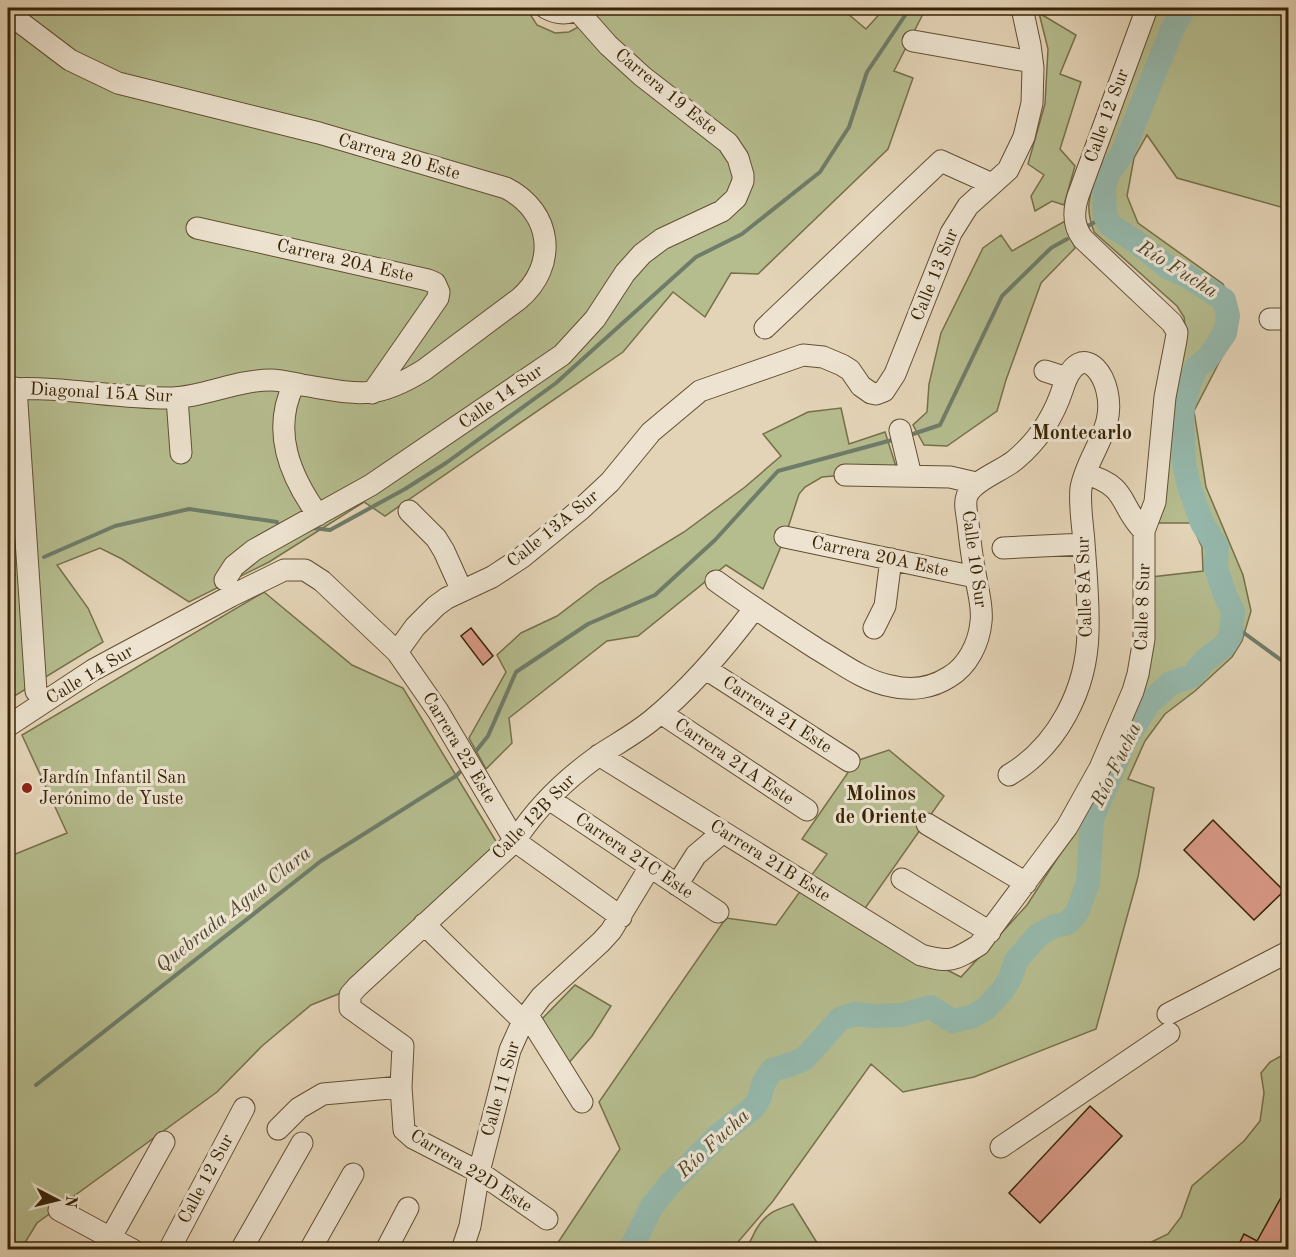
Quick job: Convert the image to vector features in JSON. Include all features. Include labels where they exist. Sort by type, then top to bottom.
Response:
[{"type":"street","points":[[546,8],[567,13],[579,9]]},
{"type":"street","name":"Calle 13 Sur","points":[[700,391],[803,355],[823,357],[842,365],[850,370],[861,386],[871,393],[881,393],[890,384],[951,233],[968,206],[1008,170],[1024,137],[1032,104],[1032,62],[1022,8]]},
{"type":"street","name":"Calle 12 Sur","points":[[1147,8],[1076,204],[1075,225],[1083,239],[1168,319],[1177,333]]},
{"type":"street","name":"Carrera 19 Este","points":[[579,9],[608,45],[642,76],[728,142],[738,158],[743,181]]},
{"type":"street","name":"Carrera 20 Este","points":[[8,13],[70,60],[118,83],[319,134],[497,185],[515,193],[530,205],[543,231],[545,250],[542,269],[532,286],[519,299],[424,370],[387,389],[372,393]]},
{"type":"street","points":[[913,41],[1032,62]]},
{"type":"street","points":[[765,328],[941,161],[992,184]]},
{"type":"street","name":"Calle 14 Sur","points":[[225,580],[234,567],[254,550],[371,485],[414,458],[562,355],[596,319],[621,278],[637,259],[662,239],[722,211],[736,198],[743,181]]},
{"type":"street","name":"Carrera 20A Este","points":[[197,228],[311,252],[435,283],[439,292],[438,298],[372,393]]},
{"type":"street","name":"Calle 8 Sur","points":[[944,961],[960,957],[979,945],[1067,827],[1114,738],[1133,691],[1144,639],[1144,531],[1155,502],[1164,406],[1177,333]]},
{"type":"street","name":"Calle 8A Sur","points":[[1008,776],[1029,762],[1047,745],[1063,720],[1083,669],[1088,633],[1081,491],[1104,430],[1109,409],[1107,387],[1097,369],[1085,363],[1073,366],[1066,380]]},
{"type":"street","points":[[1045,371],[1066,380]]},
{"type":"street","name":"Diagonal 15A Sur","points":[[12,388],[177,398],[247,382],[272,380],[357,394],[372,393]]},
{"type":"street","name":"Calle 10 Sur","points":[[754,609],[866,678],[902,688],[923,687],[954,674],[962,667],[977,641],[982,621],[966,504],[970,490],[976,483],[1008,466],[1033,443],[1054,412],[1066,380]]},
{"type":"street","points":[[294,384],[285,420],[285,448],[299,487],[318,515]]},
{"type":"street","points":[[12,388],[36,691]]},
{"type":"street","name":"Calle 13A Sur","points":[[397,652],[425,616],[447,598],[506,568],[558,528],[610,482],[651,432],[700,391]]},
{"type":"street","points":[[177,398],[181,453]]},
{"type":"street","points":[[900,430],[911,476]]},
{"type":"street","points":[[1086,474],[1099,478],[1113,487],[1144,531]]},
{"type":"street","points":[[845,475],[950,477],[976,483]]},
{"type":"street","points":[[409,511],[436,538],[462,591]]},
{"type":"street","name":"Carrera 20A Este","points":[[785,537],[975,577]]},
{"type":"street","points":[[1003,548],[1084,544]]},
{"type":"street","points":[[874,628],[885,606],[891,559]]},
{"type":"street","name":"Calle 14 Sur","points":[[8,726],[93,669],[231,596],[284,570],[305,570]]},
{"type":"street","name":"Carrera 22 Este","points":[[305,570],[322,580],[397,652],[438,711],[515,841],[621,916]]},
{"type":"street","points":[[716,581],[754,609]]},
{"type":"street","name":"Calle 12B Sur","points":[[401,1087],[403,1046],[350,1008],[350,995],[515,841],[549,799],[578,771],[661,713],[726,646],[754,609]]},
{"type":"street","name":"Carrera 21 Este","points":[[705,669],[849,761]]},
{"type":"street","name":"Carrera 21A Este","points":[[661,713],[807,810]]},
{"type":"street","name":"Carrera 21B Este","points":[[600,755],[921,955],[944,961]]},
{"type":"street","name":"Carrera 21C Este","points":[[549,799],[718,912]]},
{"type":"street","points":[[927,824],[1026,883]]},
{"type":"street","points":[[677,885],[696,855],[723,832]]},
{"type":"street","name":"Calle 11 Sur","points":[[462,1250],[470,1226],[478,1172],[510,1050],[525,1017],[541,997],[602,942],[621,916],[650,867]]},
{"type":"street","points":[[902,879],[990,932]]},
{"type":"street","points":[[424,924],[525,1017],[582,1102]]},
{"type":"street","points":[[1001,1147],[1168,1024],[1288,952]]},
{"type":"street","points":[[278,1129],[298,1108],[323,1094],[401,1087]]},
{"type":"street","name":"Carrera 22D Este","points":[[401,1087],[404,1130],[413,1138],[478,1172],[547,1219]]},
{"type":"street","name":"Calle 12 Sur","points":[[169,1250],[244,1108]]},
{"type":"street","points":[[111,1238],[164,1142]]},
{"type":"street","points":[[241,1250],[302,1143]]},
{"type":"street","points":[[310,1250],[353,1174]]},
{"type":"street","points":[[386,1250],[408,1208]]},
{"type":"street","points":[[59,1210],[133,1250]]},
{"type":"green space","points":[[8,8],[526,8],[537,25],[555,33],[569,32],[586,23],[597,8],[841,8],[866,29],[885,8],[926,8],[894,71],[913,78],[888,149],[758,274],[731,273],[705,317],[673,292],[623,352],[385,516],[364,502],[269,562],[189,602],[122,559],[100,548],[57,565],[88,608],[103,642],[8,700]]},
{"type":"green space","points":[[1160,8],[1288,8],[1288,209],[1177,178],[1147,135],[1134,158],[1127,196],[1138,223],[1223,284],[1238,318],[1224,353],[1194,411],[1206,487],[1243,575],[1251,611],[1242,641],[1232,657],[1195,691],[1165,714],[1145,741],[1128,779],[1154,788],[1138,877],[1096,1029],[974,1077],[903,1092],[871,1064],[773,1201],[732,1249],[553,1250],[620,1149],[599,1102],[726,918],[776,925],[827,854],[802,839],[856,761],[889,750],[944,796],[854,924],[961,977],[1027,905],[1077,828],[1140,697],[1151,577],[1203,571],[1202,547],[1191,523],[1156,523],[1172,403],[1186,333],[1184,317],[1177,306],[1094,232],[1089,211],[1089,199],[1095,178],[1156,13]]},
{"type":"green space","points":[[1039,13],[1076,35],[1060,74],[1081,82],[1060,149],[1075,166],[1064,205],[1052,201],[1035,211],[1031,196],[1044,175],[1028,164],[1045,104],[1048,49]]},
{"type":"green space","points":[[1065,221],[1075,248],[1041,283],[997,411],[947,446],[924,445],[913,425],[927,412],[929,384],[941,333],[983,248],[1001,235],[1012,251]]},
{"type":"green space","points":[[841,408],[849,444],[885,432],[899,476],[822,477],[805,487],[799,494],[785,537],[763,589],[726,565],[638,636],[607,641],[509,718],[512,743],[486,769],[469,738],[506,672],[497,655],[521,633],[557,616],[599,584],[684,532],[745,487],[781,456],[763,434],[808,412]]},
{"type":"green space","points":[[264,592],[352,665],[403,688],[497,843],[341,993],[311,1005],[262,1046],[217,1092],[37,1223],[21,1249],[8,1250],[8,857],[67,833],[22,735]]},
{"type":"green space","points":[[575,985],[611,1006],[592,1036],[567,1065],[540,1021]]},
{"type":"green space","points":[[1288,1052],[1288,1249],[1135,1250],[1168,1234],[1181,1217],[1192,1186],[1244,1141],[1260,1121],[1264,1093],[1261,1073],[1270,1062]]},
{"type":"green space","points":[[793,1204],[819,1246],[830,1249],[744,1249],[764,1218]]},
{"type":"building","points":[[471,628],[493,656],[483,665],[461,636]]},
{"type":"building","points":[[1213,820],[1284,891],[1254,920],[1184,850]]},
{"type":"building","points":[[1090,1106],[1122,1136],[1040,1223],[1009,1193]]},
{"type":"building","points":[[1288,1185],[1288,1250],[1236,1250],[1244,1234],[1257,1241]]},
{"type":"waterway","points":[[312,528],[330,530],[405,489],[446,463],[556,383],[696,257],[742,234],[820,172],[849,127],[867,72],[910,8]]},
{"type":"waterway","name":"Río Fucha","points":[[630,1250],[652,1206],[670,1184],[720,1134],[753,1108],[772,1070],[804,1059],[840,1019],[855,1014],[901,1015],[931,1007],[952,1021],[971,1017],[985,1009],[1002,991],[1016,961],[1038,935],[1055,926],[1068,923],[1077,912],[1088,883],[1092,819],[1124,743],[1149,703],[1171,683],[1192,676],[1205,660],[1224,646],[1231,635],[1233,611],[1216,568],[1217,547],[1202,523],[1189,486],[1184,463],[1182,423],[1183,407],[1196,368],[1208,358],[1225,333],[1228,316],[1224,300],[1187,276],[1169,268],[1110,225],[1105,216],[1104,187],[1108,174],[1121,156],[1172,30],[1184,8]]},
{"type":"waterway","name":"Quebrada Agua Clara","points":[[1088,226],[1105,216]]},
{"type":"waterway","name":"Quebrada Agua Clara","points":[[913,434],[940,425],[1002,296],[1051,248],[1067,239]]},
{"type":"waterway","name":"Quebrada Agua Clara","points":[[476,751],[488,736],[516,672],[588,624],[655,595],[715,540],[778,471],[892,440]]},
{"type":"waterway","points":[[44,557],[115,526],[189,509],[277,522]]},
{"type":"waterway","points":[[8,578],[14,575]]},
{"type":"waterway","points":[[1233,625],[1288,665]]},
{"type":"waterway","name":"Quebrada Agua Clara","points":[[36,1085],[321,861],[460,772]]},
{"type":"place","name":"Jardín Infantil San Jerónimo de Yuste","points":[[27,788]]},
{"type":"district","name":"Montecarlo","points":[[1082,434]]},
{"type":"district","name":"Molinos de Oriente","points":[[881,806]]}]
